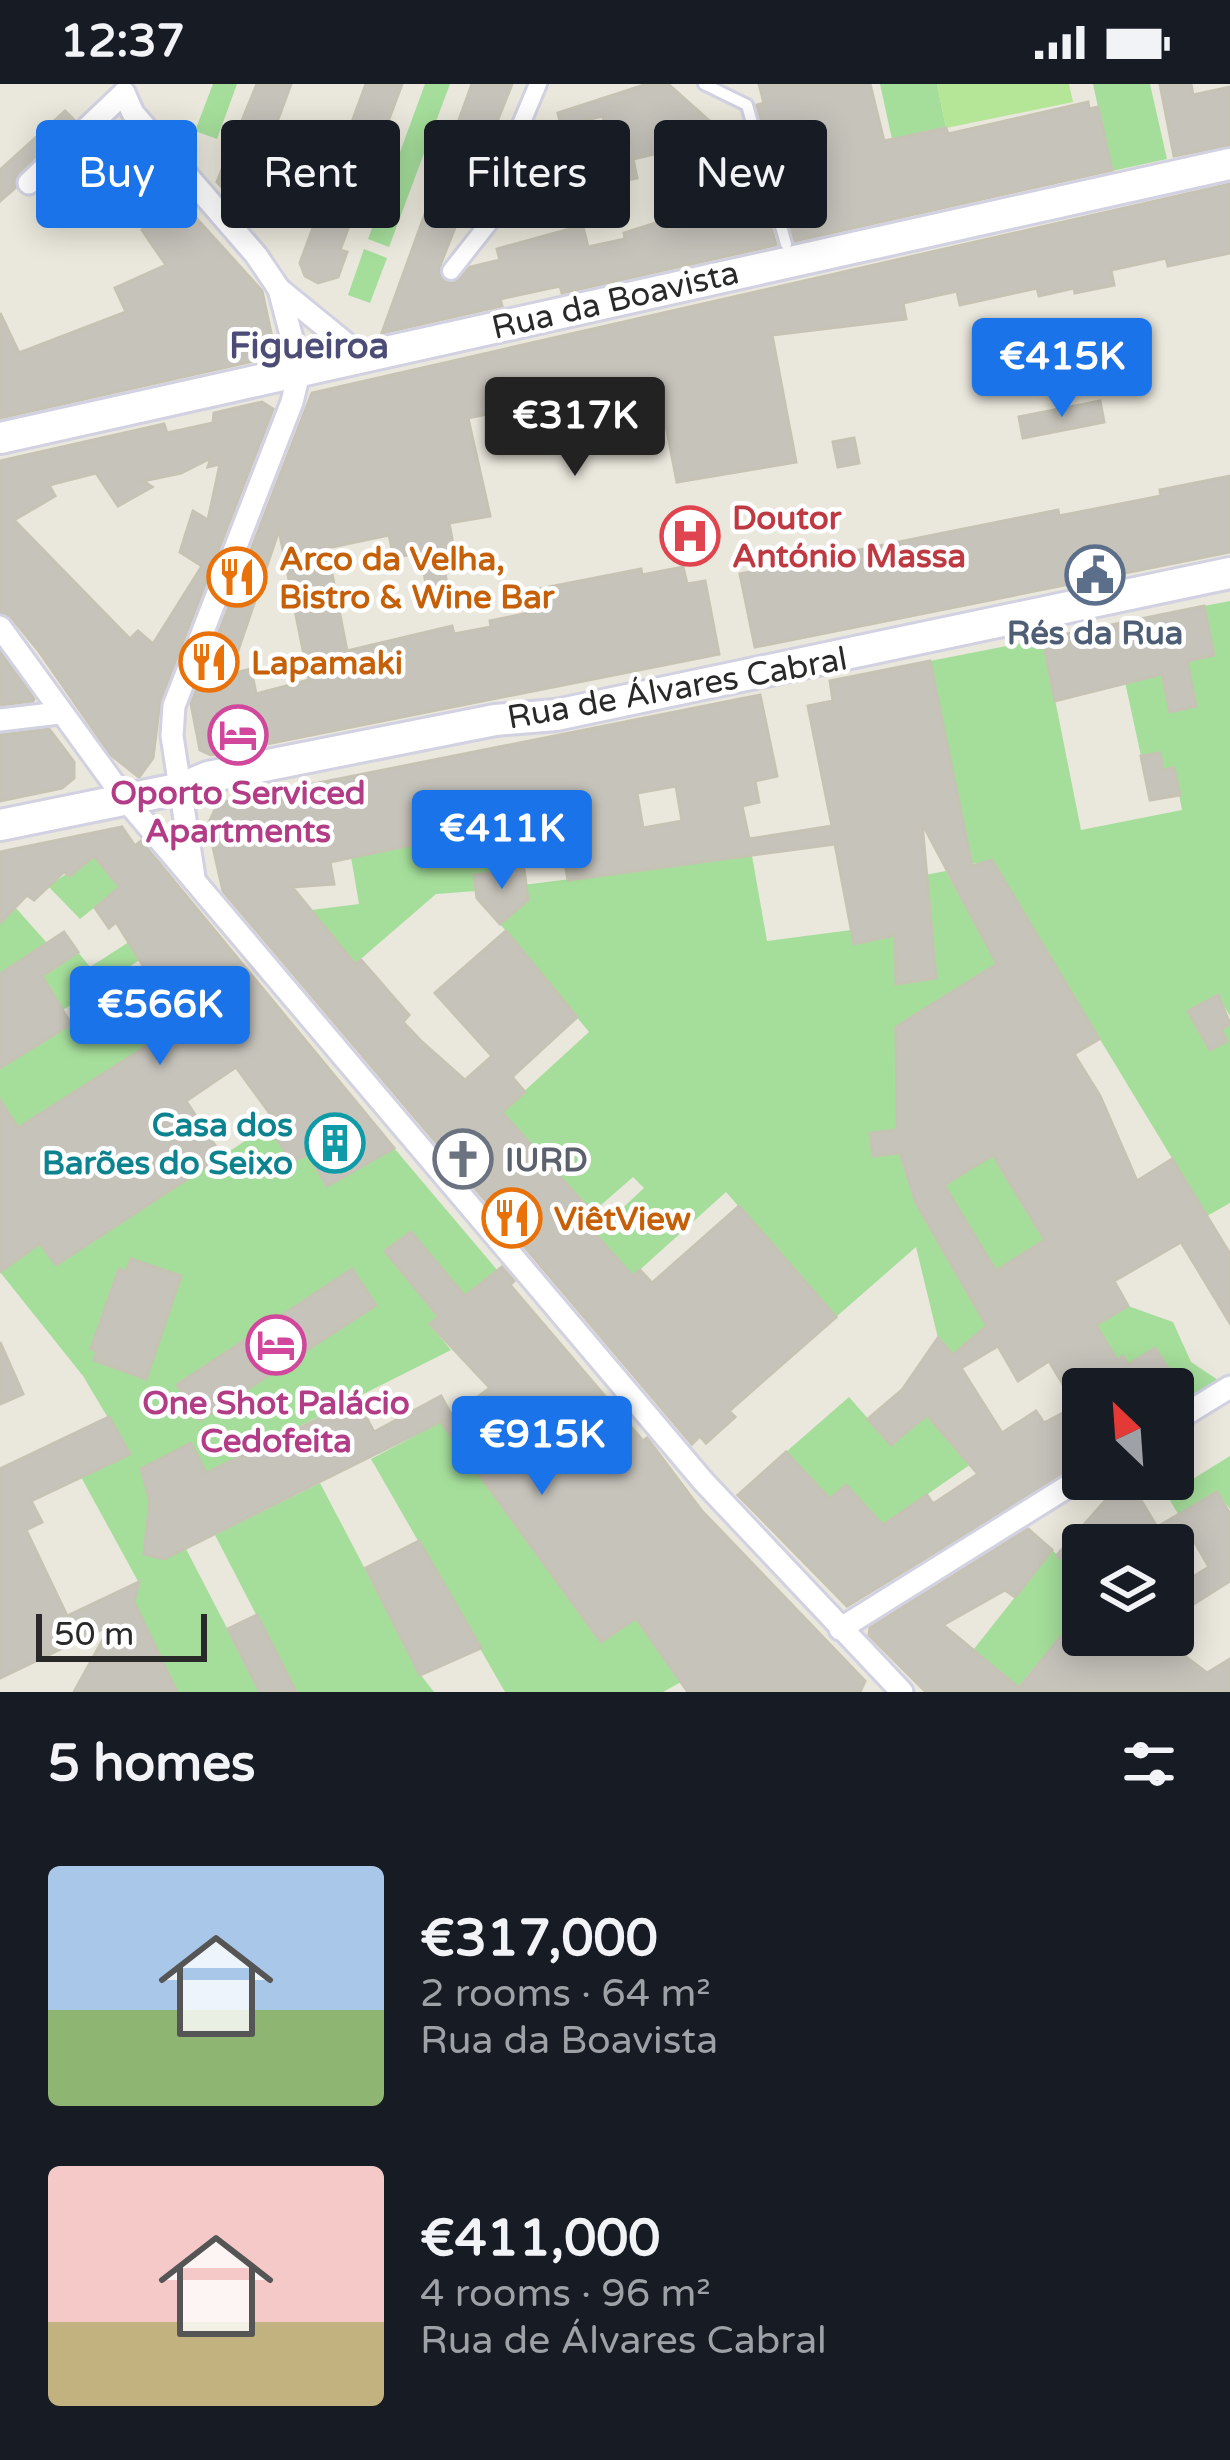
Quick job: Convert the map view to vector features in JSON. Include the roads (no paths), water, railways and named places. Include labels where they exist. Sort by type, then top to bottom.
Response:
[{"type":"main road","name":"Rua da Boavista","points":[[0,438],[1230,164]]},
{"type":"main road","name":"Rua de Álvares Cabral","points":[[0,825],[182,788],[208,777],[495,720],[556,715],[1230,573]]},
{"type":"street","points":[[451,272],[492,219],[498,179],[538,84]]},
{"type":"street","points":[[29,182],[124,88],[133,113],[256,255],[279,290],[360,355]]},
{"type":"street","points":[[194,878],[172,736],[174,706],[300,369],[279,290]]},
{"type":"street","points":[[0,627],[124,799],[362,1065],[703,1481],[902,1692]]},
{"type":"street","points":[[0,720],[59,713]]},
{"type":"street","points":[[1194,1409],[1230,1388]]},
{"type":"street","points":[[840,1628],[1062,1490]]},
{"type":"lane","points":[[704,84],[747,105],[786,244]]},
{"type":"place","name":"Doutor António Massa","points":[[690,536]]},
{"type":"place","name":"Rés da Rua","points":[[1095,575]]},
{"type":"place","name":"Arco da Velha, Bistro & Wine Bar","points":[[237,577]]},
{"type":"place","name":"Lapamaki","points":[[209,662]]},
{"type":"place","name":"Oporto Serviced Apartments","points":[[238,735]]},
{"type":"place","name":"Casa dos Barões do Seixo","points":[[335,1143]]},
{"type":"place","name":"IURD","points":[[463,1159]]},
{"type":"place","name":"ViêtView","points":[[512,1218]]},
{"type":"place","name":"One Shot Palácio Cedofeita","points":[[276,1345]]},
{"type":"district","name":"Figueiroa","points":[[309,345]]}]
